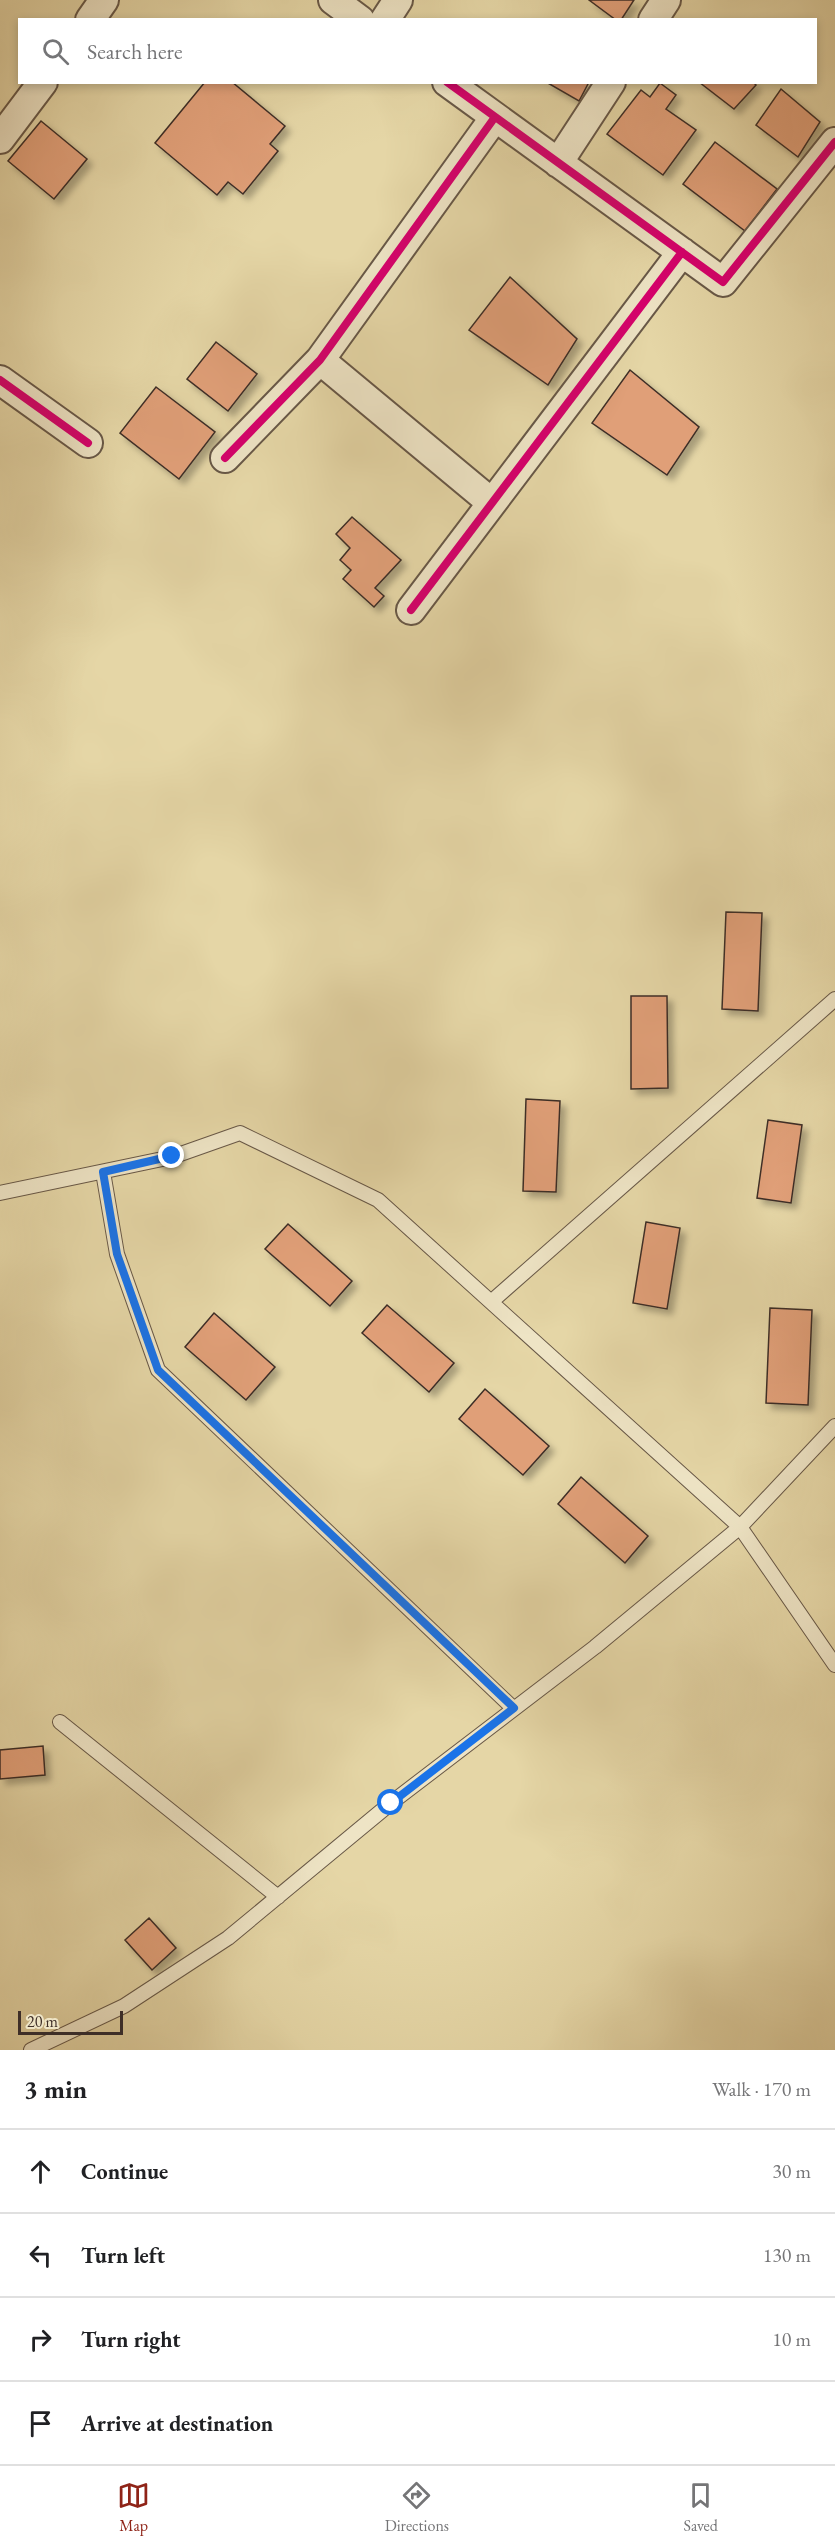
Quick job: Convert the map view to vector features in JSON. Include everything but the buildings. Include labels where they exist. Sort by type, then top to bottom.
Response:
[{"type":"street","points":[[91,18],[104,0]]},
{"type":"street","points":[[333,0],[357,18]]},
{"type":"street","points":[[386,18],[398,0]]},
{"type":"street","points":[[654,18],[666,0]]},
{"type":"street","points":[[0,140],[42,84]]},
{"type":"street","points":[[450,84],[723,282],[835,142]]},
{"type":"street","points":[[558,162],[610,84]]},
{"type":"street","points":[[225,458],[320,360],[495,117]]},
{"type":"street","points":[[411,610],[682,252]]},
{"type":"street","points":[[320,360],[492,502]]},
{"type":"street","points":[[0,380],[88,443]]},
{"type":"lane","points":[[491,1302],[835,999]]},
{"type":"lane","points":[[0,1193],[172,1156],[240,1132],[378,1200],[740,1527],[835,1665]]},
{"type":"lane","points":[[103,1172],[117,1254],[158,1370],[514,1708]]},
{"type":"lane","points":[[31,2050],[124,2006],[228,1938],[391,1803],[595,1647],[740,1527],[835,1426]]},
{"type":"lane","points":[[60,1722],[278,1897]]},
{"type":"cycle path","points":[[450,84],[723,282],[835,142]]},
{"type":"cycle path","points":[[225,458],[320,360],[495,117]]},
{"type":"cycle path","points":[[411,610],[682,252]]},
{"type":"cycle path","points":[[0,380],[88,443]]},
{"type":"route","points":[[172,1156],[103,1172],[117,1254],[158,1370],[514,1708],[391,1803]]}]
